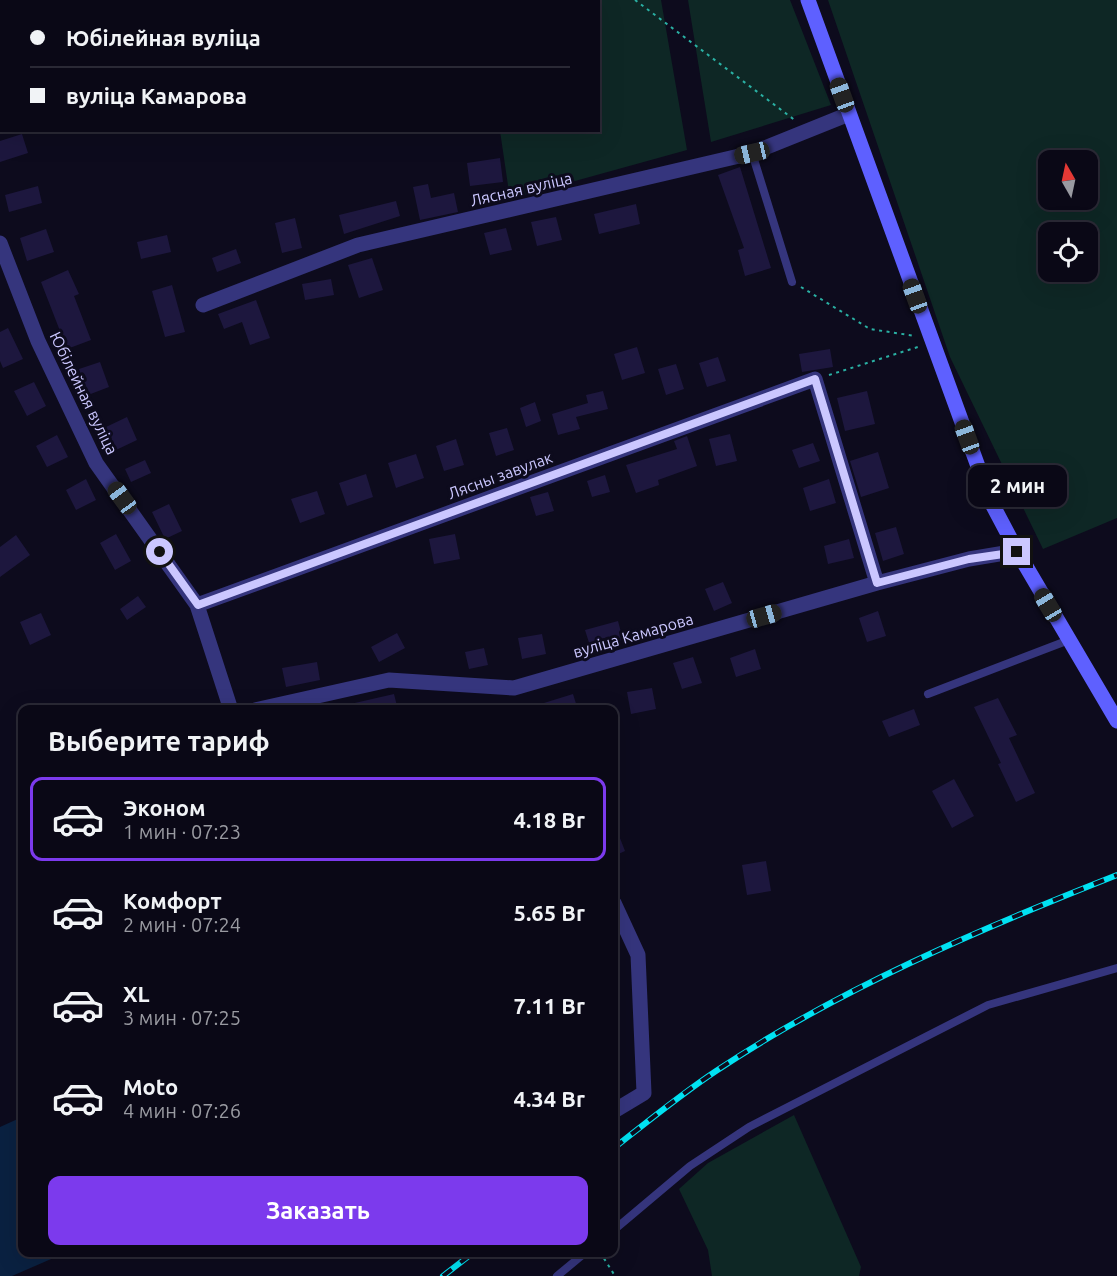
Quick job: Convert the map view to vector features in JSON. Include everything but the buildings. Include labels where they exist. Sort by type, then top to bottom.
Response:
[{"type":"main road","points":[[808,0],[991,502],[1017,552],[1117,721]]},
{"type":"street","name":"Лясная вуліца","points":[[203,305],[358,245],[752,153],[849,114]]},
{"type":"street","name":"Юбілейная вуліца","points":[[0,243],[38,341],[96,463],[198,605],[229,705]]},
{"type":"street","name":"Лясны завулак","points":[[198,605],[815,379]]},
{"type":"street","points":[[815,379],[877,583]]},
{"type":"street","name":"вуліца Камарова","points":[[277,705],[389,680],[514,688],[877,583],[969,559],[1017,552]]},
{"type":"street","points":[[618,912],[638,955],[644,1093],[618,1109]]},
{"type":"lane","points":[[752,153],[792,282]]},
{"type":"lane","points":[[928,694],[1070,640]]},
{"type":"lane","points":[[618,1227],[690,1166],[749,1127],[988,1005],[1117,968]]},
{"type":"lane","points":[[557,1276],[580,1257]]},
{"type":"path","points":[[636,0],[808,130]]},
{"type":"path","points":[[792,282],[870,329],[918,337],[922,346],[815,379]]},
{"type":"path","points":[[603,1257],[615,1276]]},
{"type":"green space","points":[[600,0],[661,0],[687,150],[510,199],[500,132],[600,132]]},
{"type":"green space","points":[[688,0],[790,0],[831,105],[711,142]]},
{"type":"green space","points":[[828,0],[1117,0],[1117,518],[1043,549],[950,357]]},
{"type":"green space","points":[[794,1115],[861,1267],[859,1276],[712,1276],[708,1250],[679,1189],[708,1163]]},
{"type":"water","points":[[18,1119],[18,1257],[56,1257],[12,1276],[0,1276],[0,1127]]},
{"type":"railway","points":[[618,1145],[716,1071],[811,1013],[911,962],[1117,875]]},
{"type":"railway","points":[[443,1276],[468,1257]]},
{"type":"route","points":[[160,552],[198,605],[815,379],[877,583],[969,559],[1017,552]]}]
